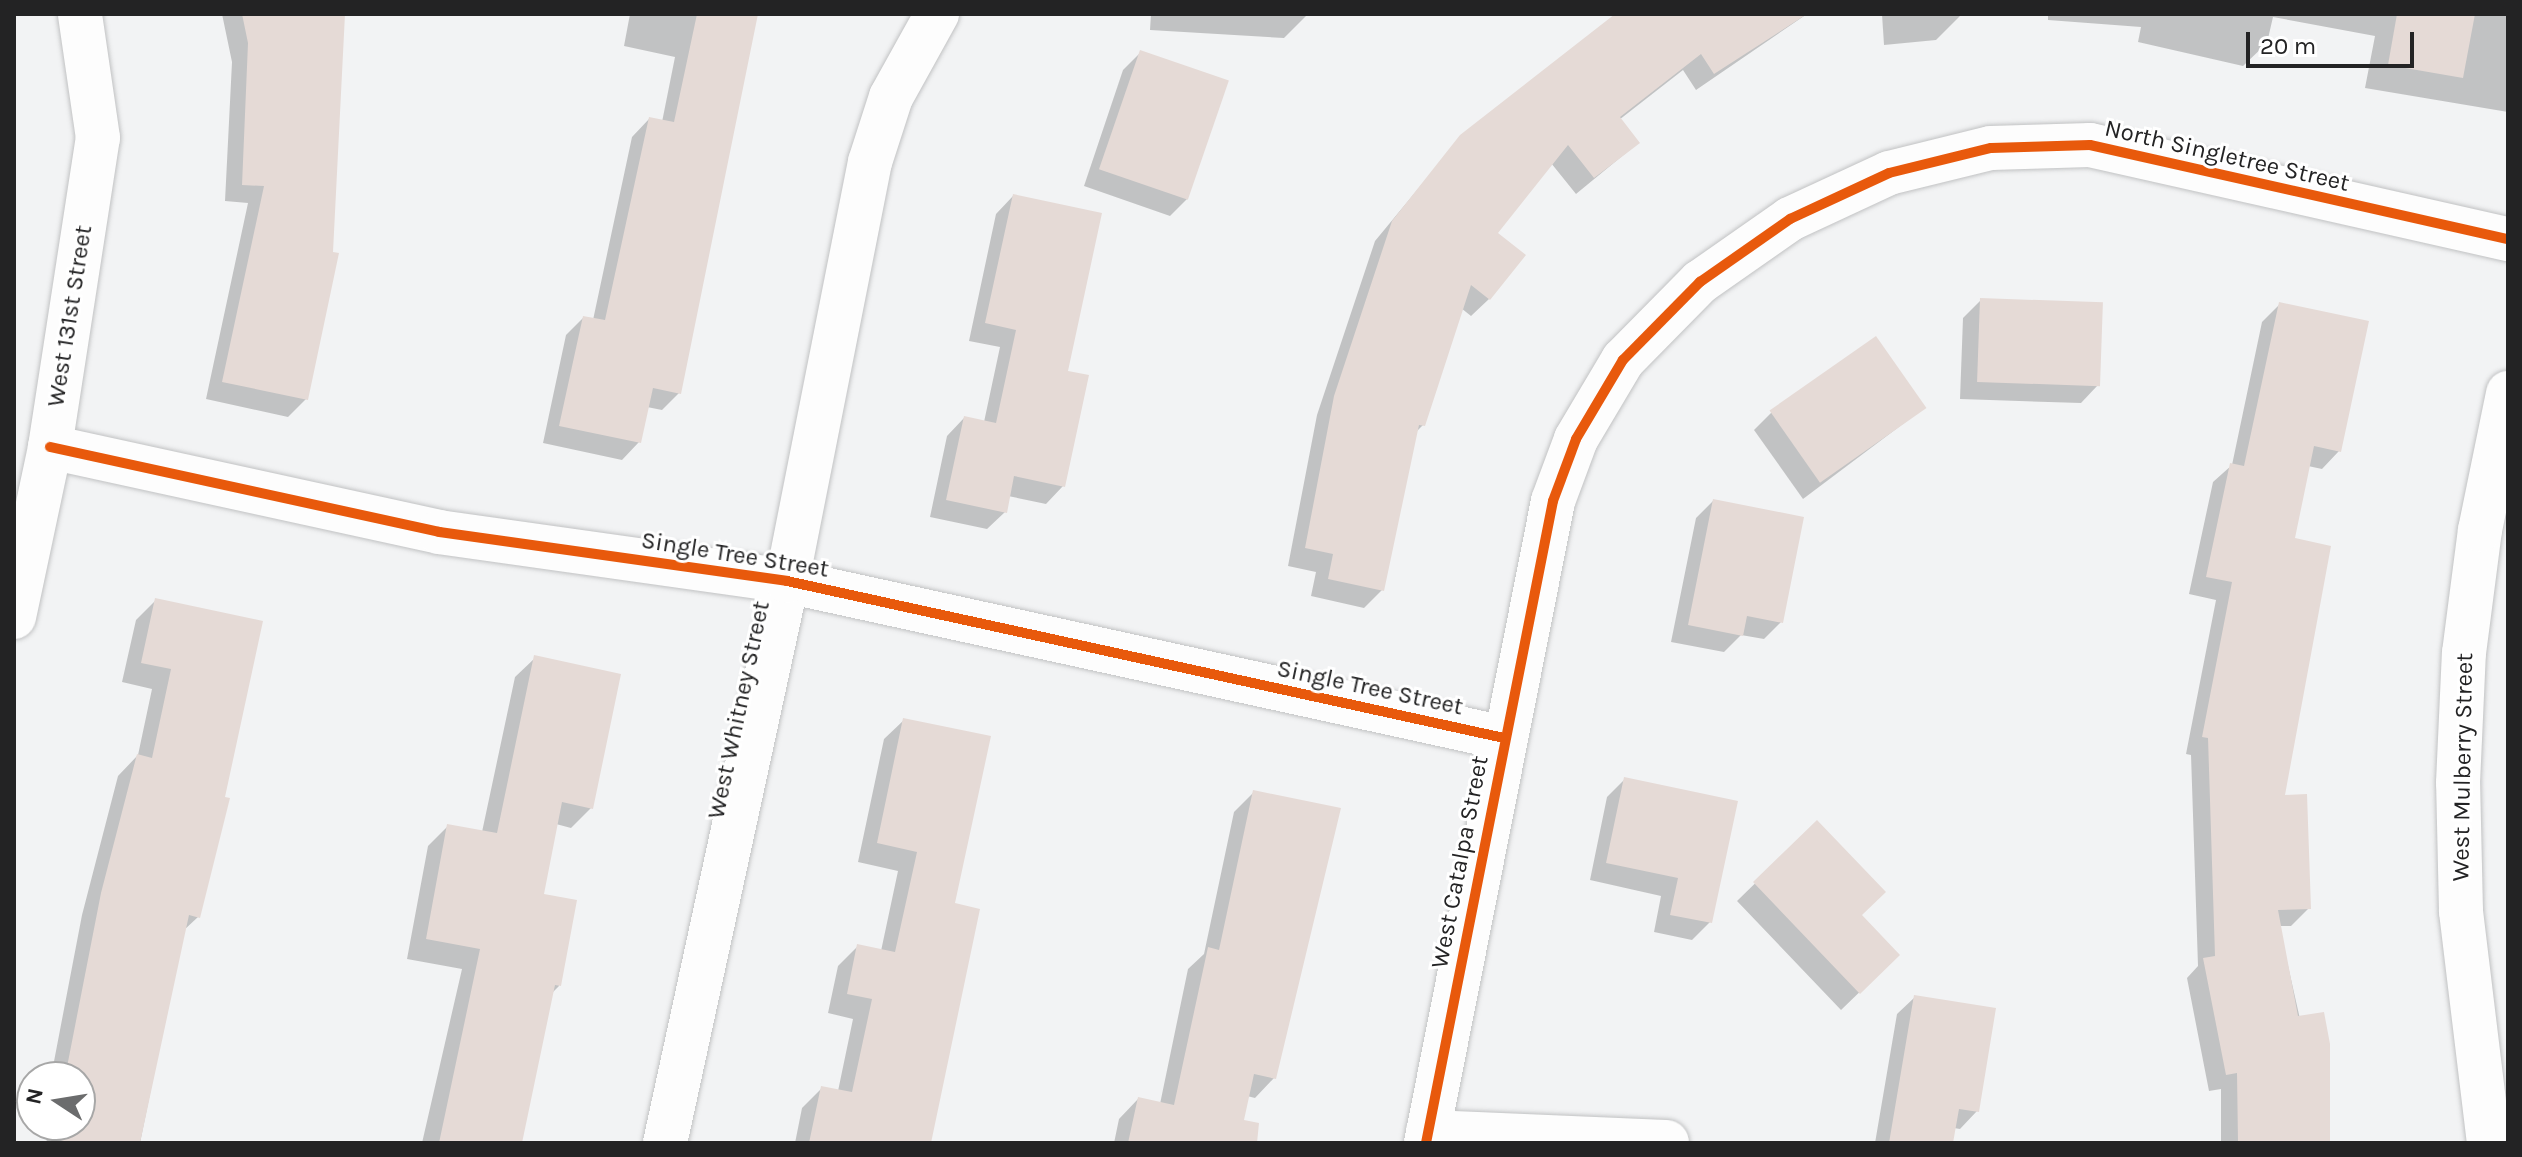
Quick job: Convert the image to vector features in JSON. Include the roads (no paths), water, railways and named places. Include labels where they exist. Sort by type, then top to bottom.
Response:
[{"type":"street","name":"West 131st Street","points":[[14,617],[50,447],[98,138],[80,14]]},
{"type":"street","name":"West Whitney Street","points":[[665,1143],[787,581],[870,162],[891,97],[937,14]]},
{"type":"street","name":"North Singletree Street","points":[[1889,173],[1991,148],[2090,145],[2508,239]]},
{"type":"street","name":"West Catalpa Street","points":[[1427,1137],[1553,501],[1576,439],[1623,360],[1700,282],[1790,219],[1889,173]]},
{"type":"street","name":"West Mulberry Street","points":[[2489,1143],[2461,911],[2458,783],[2464,653],[2480,530],[2508,393]]},
{"type":"street","name":"Single Tree Street","points":[[50,447],[439,532],[787,581],[1504,738]]},
{"type":"street","points":[[1427,1137],[1667,1142]]}]
